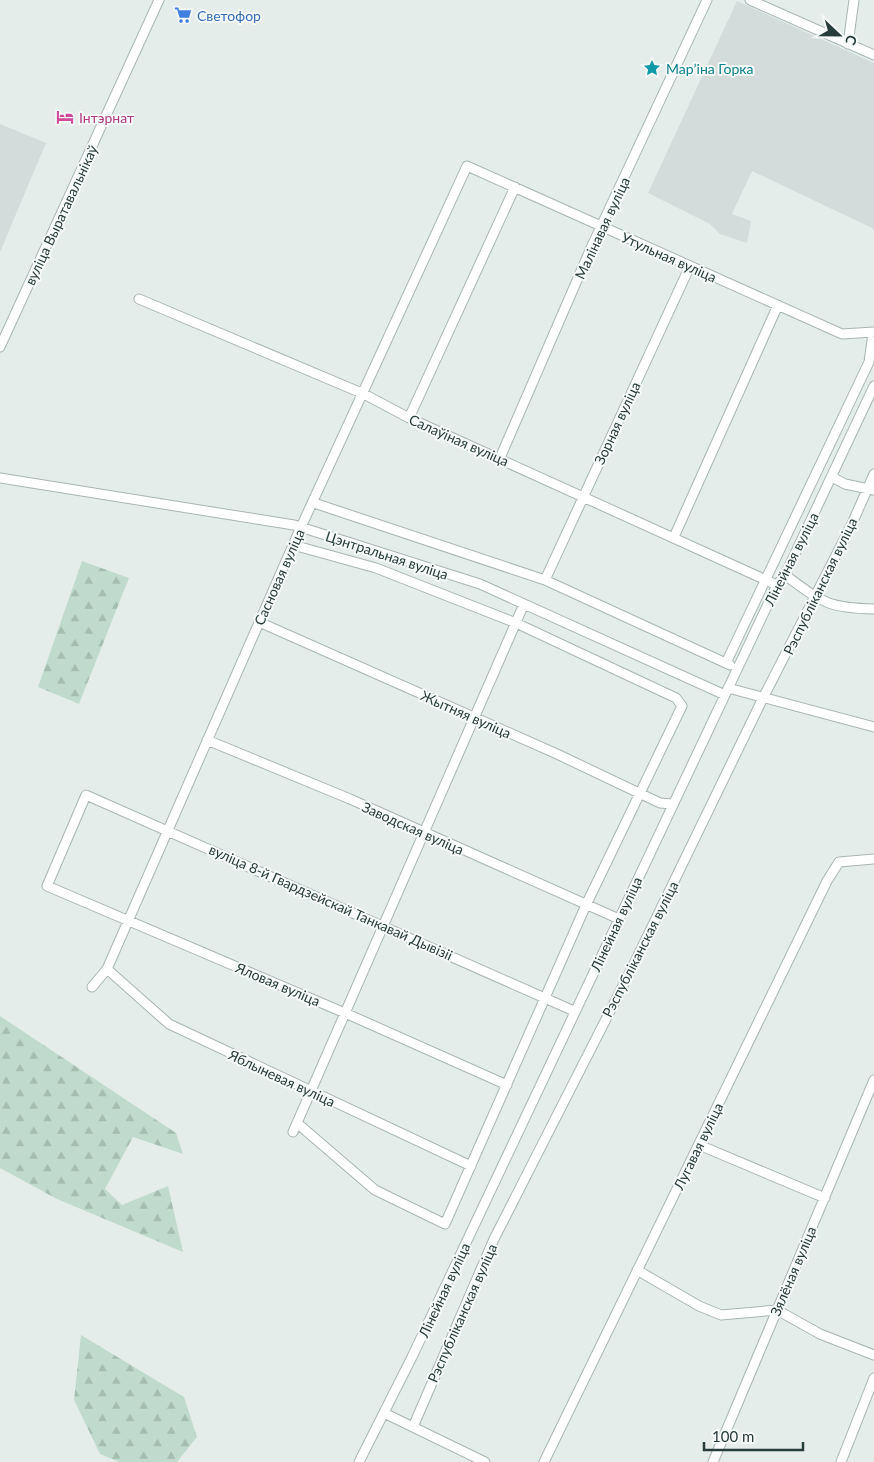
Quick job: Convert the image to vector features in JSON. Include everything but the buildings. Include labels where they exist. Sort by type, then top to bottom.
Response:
[{"type":"street","name":"вуліца Выратавальнікаў","points":[[0,347],[159,0]]},
{"type":"street","name":"Малінавая вуліца","points":[[500,458],[602,226],[707,0]]},
{"type":"street","points":[[750,0],[874,55]]},
{"type":"street","points":[[848,44],[854,0]]},
{"type":"street","name":"Утульная вуліца","points":[[467,166],[842,334],[873,332]]},
{"type":"street","name":"Сасновая вуліца","points":[[92,987],[106,969],[301,527],[314,503],[467,166]]},
{"type":"street","points":[[410,418],[515,187]]},
{"type":"street","name":"Зорная вуліца","points":[[545,580],[690,266]]},
{"type":"street","name":"Салаўіная вуліца","points":[[139,300],[364,394],[410,418],[777,585]]},
{"type":"street","points":[[674,537],[778,305]]},
{"type":"street","name":"Лінейная вуліца","points":[[728,664],[765,578],[870,362],[873,332]]},
{"type":"street","name":"Лінейная вуліца","points":[[359,1462],[619,919],[672,804],[777,585],[785,575],[874,386]]},
{"type":"street","name":"Рэспубліканская вуліца","points":[[413,1427],[494,1239],[631,970],[763,698],[871,489],[874,474]]},
{"type":"street","points":[[832,477],[845,484],[871,489]]},
{"type":"street","name":"Цэнтральная вуліца","points":[[0,478],[301,527],[480,584],[727,691],[763,698],[874,726]]},
{"type":"street","name":"Цэнтральная вуліца","points":[[314,503],[545,580],[728,664]]},
{"type":"street","points":[[293,545],[376,568],[516,622],[676,698],[682,706],[586,905],[445,1224],[374,1190],[297,1123]]},
{"type":"street","points":[[785,575],[830,606],[874,609]]},
{"type":"street","points":[[293,1132],[524,604]]},
{"type":"street","name":"Жытняя вуліца","points":[[259,622],[660,803],[672,804]]},
{"type":"street","name":"Заводская вуліца","points":[[207,740],[619,919]]},
{"type":"street","name":"вуліца 8-й Гвардзейскай Танкавай Дывізіі","points":[[47,886],[86,794],[574,1011]]},
{"type":"street","name":"Лугавая вуліца","points":[[544,1462],[827,881],[839,862],[874,859]]},
{"type":"street","name":"Яловая вуліца","points":[[47,886],[345,1013],[506,1085]]},
{"type":"street","name":"Яблыневая вуліца","points":[[106,969],[169,1024],[471,1166]]},
{"type":"street","name":"Зялёная вуліца","points":[[713,1462],[874,1080]]},
{"type":"street","points":[[698,1145],[825,1198]]},
{"type":"street","points":[[637,1270],[699,1306],[721,1315],[777,1310],[820,1334],[874,1354]]},
{"type":"street","points":[[841,1462],[874,1378]]},
{"type":"street","points":[[384,1413],[485,1462]]},
{"type":"shaded area","points":[[737,1],[874,63],[874,229],[752,171],[732,214],[751,221],[747,243],[720,234],[710,224],[648,193]]},
{"type":"shaded area","points":[[0,124],[46,143],[0,252]]},
{"type":"green space","points":[[82,561],[129,578],[79,704],[38,687]]},
{"type":"green space","points":[[0,1016],[176,1133],[183,1154],[133,1137],[105,1189],[122,1205],[168,1186],[183,1252],[57,1199],[0,1168]]},
{"type":"green space","points":[[81,1335],[184,1397],[197,1437],[177,1462],[119,1462],[100,1454],[74,1400]]},
{"type":"place","name":"Светофор","points":[[183,15]]},
{"type":"place","name":"Марʼіна Горка","points":[[652,68]]},
{"type":"place","name":"Інтэрнат","points":[[65,117]]}]
